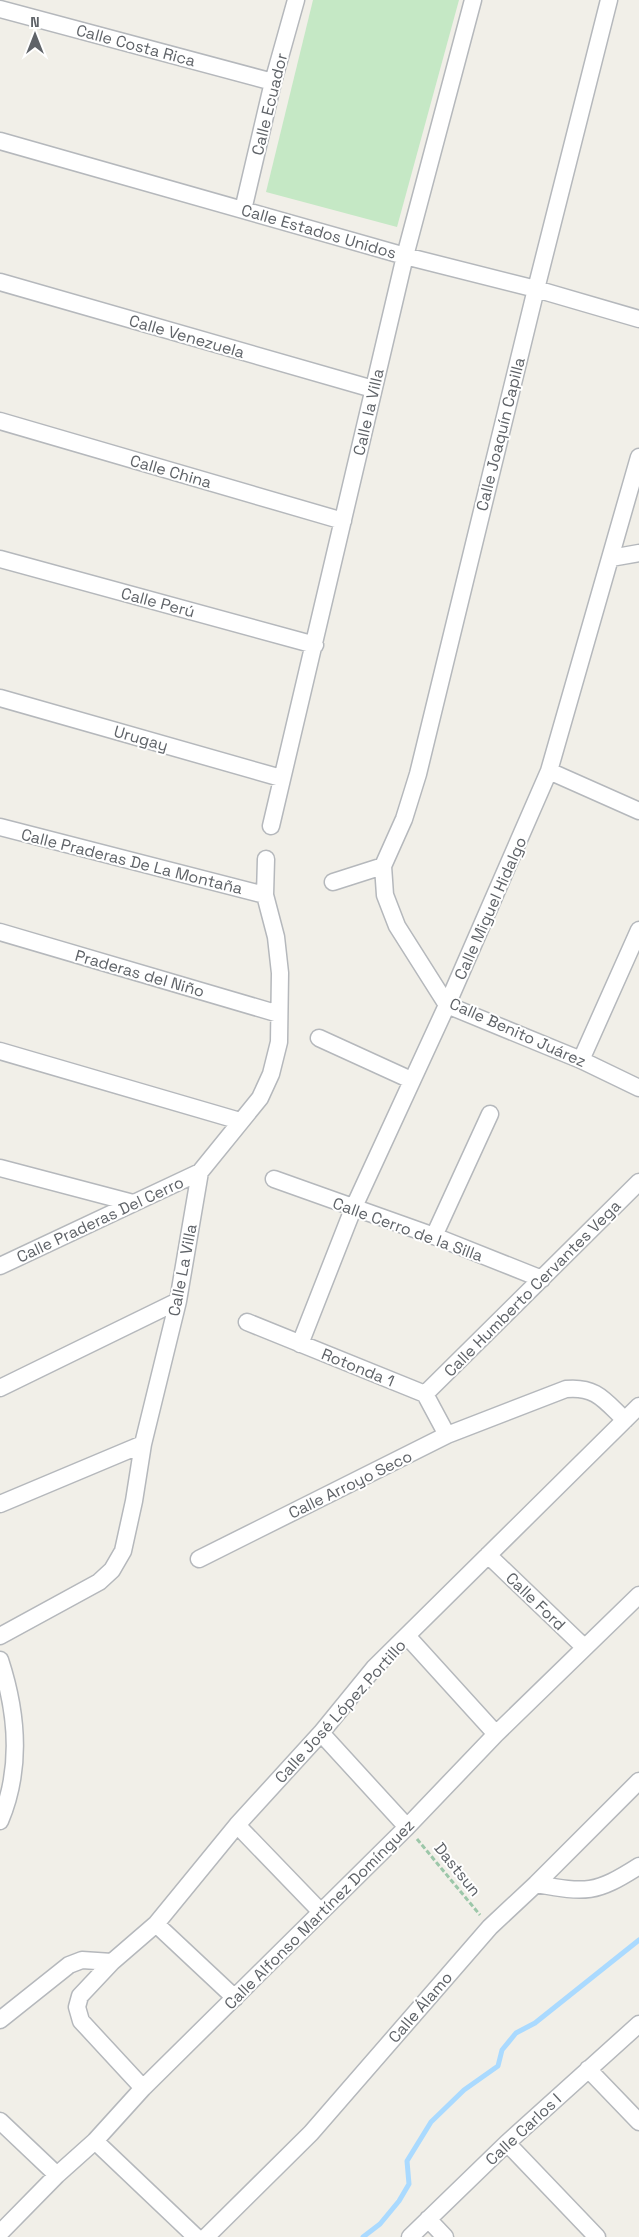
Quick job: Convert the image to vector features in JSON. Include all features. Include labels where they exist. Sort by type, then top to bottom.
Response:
[{"type":"street","name":"Calle Ecuador","points":[[243,210],[273,82],[296,0]]},
{"type":"street","name":"Calle la Villa","points":[[271,826],[281,778],[315,645],[373,390],[473,0]]},
{"type":"street","name":"Calle Joaquín Capilla","points":[[383,866],[404,820],[418,774],[536,288],[609,0]]},
{"type":"street","name":"Calle Costa Rica","points":[[0,9],[273,82]]},
{"type":"street","name":"Calle Estados Unidos","points":[[0,141],[406,256],[536,288],[639,319]]},
{"type":"street","name":"Calle Venezuela","points":[[0,282],[373,390]]},
{"type":"street","name":"Calle China","points":[[0,421],[343,521]]},
{"type":"street","name":"Calle Miguel Hidalgo","points":[[300,1344],[353,1209],[447,1005],[550,771],[639,458]]},
{"type":"street","points":[[611,558],[639,553]]},
{"type":"street","name":"Calle Perú","points":[[0,559],[315,645]]},
{"type":"street","name":"Urugay","points":[[0,698],[281,778]]},
{"type":"street","points":[[550,771],[639,811]]},
{"type":"street","name":"Calle Praderas De La Montaña","points":[[0,828],[265,895]]},
{"type":"street","name":"Calle La Villa","points":[[0,1636],[99,1582],[112,1570],[123,1551],[134,1501],[143,1444],[178,1301],[200,1172],[260,1098],[271,1074],[279,1042],[280,973],[277,946],[265,895],[266,858]]},
{"type":"street","points":[[333,882],[383,866]]},
{"type":"street","name":"Calle Benito Juárez","points":[[383,866],[385,895],[397,926],[447,1005],[581,1060],[639,1088]]},
{"type":"street","points":[[581,1060],[639,930]]},
{"type":"street","name":"Praderas del Niño","points":[[0,932],[279,1014]]},
{"type":"street","points":[[319,1038],[411,1080]]},
{"type":"street","points":[[0,1050],[240,1121]]},
{"type":"street","points":[[434,1236],[490,1114]]},
{"type":"street","points":[[0,1168],[133,1203]]},
{"type":"street","name":"Calle Praderas Del Cerro","points":[[0,1266],[200,1172]]},
{"type":"street","name":"Calle Cerro de la Silla","points":[[274,1179],[353,1209],[434,1236],[542,1279]]},
{"type":"street","name":"Calle Humberto Cervantes Vega","points":[[425,1394],[639,1182]]},
{"type":"street","points":[[0,1388],[178,1301]]},
{"type":"street","name":"Rotonda 1","points":[[247,1322],[425,1394]]},
{"type":"street","name":"Calle Arroyo Seco","points":[[199,1559],[447,1435],[566,1389],[581,1387],[596,1393],[625,1420]]},
{"type":"street","points":[[425,1394],[447,1435]]},
{"type":"street","name":"Calle José López Portillo","points":[[143,2088],[81,2021],[77,2006],[80,1996],[112,1962],[156,1924],[237,1825],[321,1733],[374,1668],[639,1406]]},
{"type":"street","points":[[0,1504],[143,1444]]},
{"type":"street","name":"Calle Ford","points":[[488,1555],[584,1647]]},
{"type":"street","name":"Calle Alfonso Martínez Domínguez","points":[[0,2233],[57,2175],[95,2141],[143,2088],[407,1827],[496,1734],[639,1595]]},
{"type":"street","points":[[406,1636],[496,1734]]},
{"type":"street","points":[[0,1660],[8,1685],[13,1713],[15,1748],[13,1777],[8,1803],[0,1820]]},
{"type":"street","points":[[321,1733],[407,1827]]},
{"type":"street","name":"Calle Álamo","points":[[206,2237],[311,2133],[490,1927],[639,1781]]},
{"type":"street","points":[[237,1825],[321,1912]]},
{"type":"street","points":[[536,1884],[572,1890],[589,1890],[612,1883],[639,1866]]},
{"type":"street","points":[[156,1924],[235,1998]]},
{"type":"street","points":[[0,2020],[69,1965],[82,1960],[112,1962]]},
{"type":"street","name":"Calle Carlos I","points":[[410,2237],[507,2143],[639,2024]]},
{"type":"street","points":[[588,2069],[639,2122]]},
{"type":"street","points":[[0,2121],[57,2175]]},
{"type":"street","points":[[95,2141],[196,2237]]},
{"type":"street","points":[[507,2143],[597,2237]]},
{"type":"street","points":[[428,2219],[445,2237]]},
{"type":"path","name":"Dastsun","points":[[407,1827],[490,1927]]},
{"type":"green space","points":[[313,0],[459,0],[397,227],[266,192]]},
{"type":"waterway","points":[[363,2237],[380,2224],[399,2201],[409,2184],[407,2161],[431,2122],[464,2090],[498,2066],[502,2050],[516,2033],[535,2023],[639,1940]]}]
